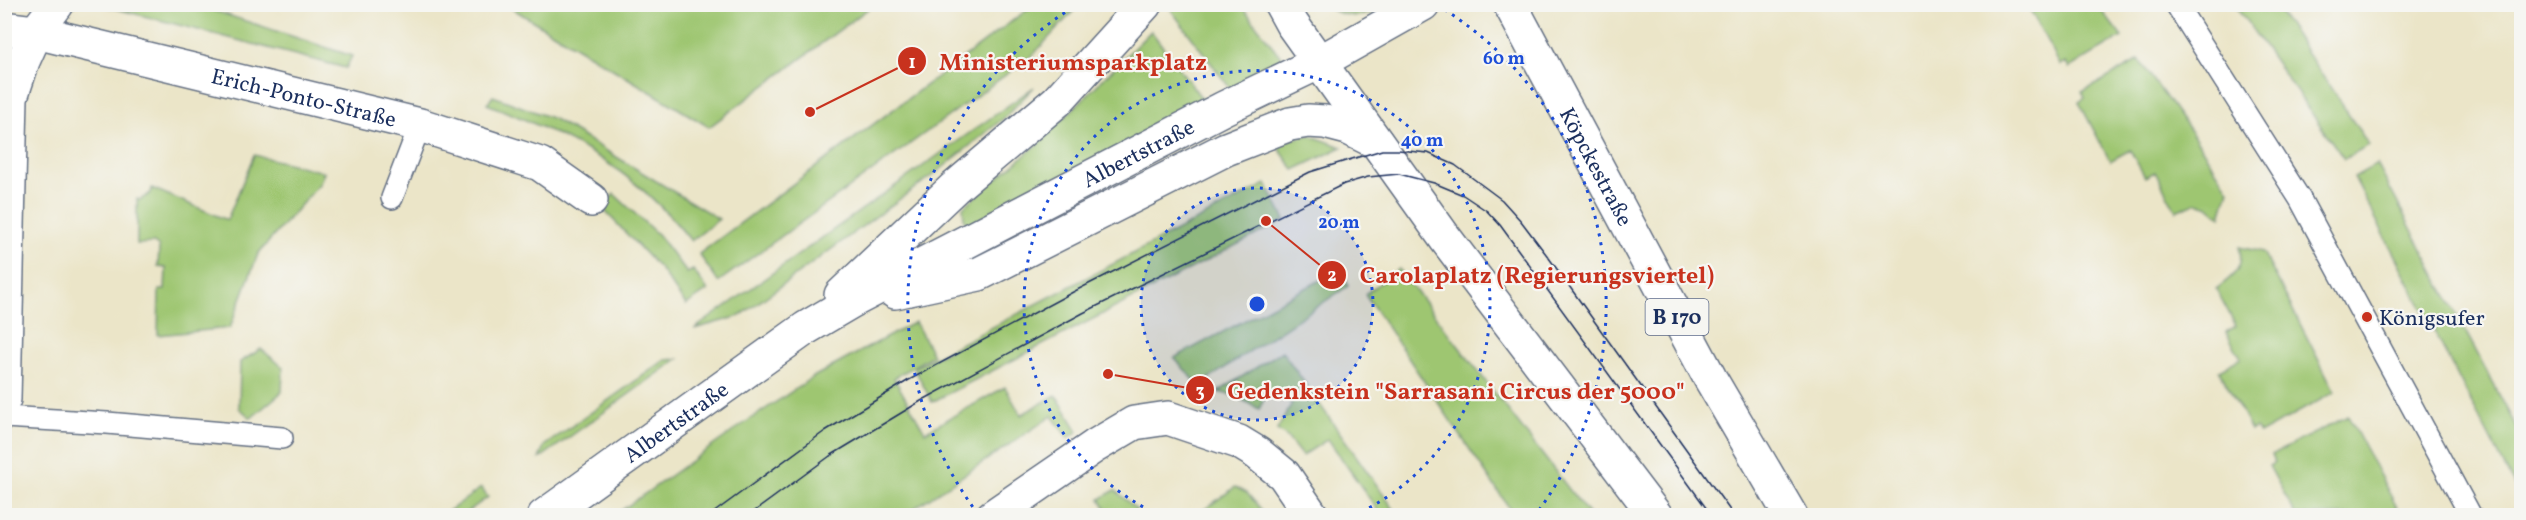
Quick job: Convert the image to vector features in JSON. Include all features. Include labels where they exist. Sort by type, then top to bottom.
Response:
[{"type":"main road","points":[[4,399],[11,97],[36,32],[57,4]]},
{"type":"main road","name":"Albertstraße","points":[[806,328],[954,188],[1057,100],[1145,4]]},
{"type":"main road","points":[[1281,4],[1292,24],[1457,255],[1656,516]]},
{"type":"main road","name":"Albertstraße","points":[[544,516],[806,328],[852,301],[1224,108],[1320,62],[1423,4]]},
{"type":"main road","name":"Köpckestraße","points":[[1510,4],[1710,378],[1791,516]]},
{"type":"main road","name":"Erich-Ponto-Straße","points":[[4,28],[36,32],[420,125],[540,164],[591,200]]},
{"type":"main road","name":"Albertstraße","points":[[852,301],[980,274],[1226,149],[1290,124],[1308,121],[1324,122],[1348,128],[1376,142]]},
{"type":"main road","points":[[993,516],[1095,446],[1134,423],[1168,418],[1239,442],[1257,453],[1284,475],[1312,516]]},
{"type":"lane","points":[[2176,4],[2300,199],[2471,516]]},
{"type":"lane","points":[[392,198],[420,125]]},
{"type":"lane","points":[[4,417],[282,438]]},
{"type":"green space","points":[[510,4],[873,5],[709,127],[508,6]]},
{"type":"green space","points":[[1035,4],[1079,5],[1032,56],[718,282],[699,254]]},
{"type":"green space","points":[[101,5],[197,5],[352,56],[346,68]]},
{"type":"green space","points":[[1175,5],[1241,5],[1284,61],[1235,95],[1171,10]]},
{"type":"green space","points":[[1323,5],[1389,5],[1372,13],[1356,16],[1340,13]]},
{"type":"green space","points":[[2097,5],[2122,37],[2069,68],[2066,62],[2060,65],[2028,6]]},
{"type":"green space","points":[[2235,5],[2275,5],[2369,145],[2344,159]]},
{"type":"green space","points":[[1151,31],[1209,108],[968,225],[964,220],[963,207],[1038,144]]},
{"type":"green space","points":[[2139,60],[2229,190],[2221,216],[2209,206],[2197,202],[2176,211],[2155,172],[2145,177],[2130,150],[2110,161],[2079,102],[2085,98],[2082,92]]},
{"type":"green space","points":[[1034,87],[1004,118],[941,169],[740,316],[694,329]]},
{"type":"green space","points":[[493,96],[554,119],[719,219],[691,241],[647,193],[624,174],[546,129],[487,104]]},
{"type":"green space","points":[[1309,135],[1342,147],[1294,170],[1275,143]]},
{"type":"green space","points":[[254,155],[324,172],[320,183],[258,254],[230,328],[158,335],[159,290],[165,290],[166,268],[158,267],[159,247],[154,243],[137,244],[137,199],[140,200],[151,193],[152,188],[227,220]]},
{"type":"green space","points":[[2377,164],[2521,436],[2521,498],[2354,177]]},
{"type":"green space","points":[[1266,184],[1285,220],[932,402],[914,368]]},
{"type":"green space","points":[[614,194],[658,235],[687,273],[693,270],[708,290],[686,305],[661,270],[602,208]]},
{"type":"green space","points":[[2239,247],[2263,252],[2335,392],[2259,434],[2256,428],[2251,430],[2219,370],[2241,358],[2226,332],[2236,326],[2216,289],[2231,277],[2238,267],[2241,254]]},
{"type":"green space","points":[[1343,268],[1348,286],[1199,385],[1174,358]]},
{"type":"green space","points":[[1399,269],[1589,515],[1514,515],[1365,294]]},
{"type":"green space","points":[[915,322],[933,355],[894,378],[925,432],[1005,387],[1021,415],[1056,395],[1078,431],[1068,438],[1052,416],[904,515],[615,515],[815,376]]},
{"type":"green space","points":[[261,349],[283,367],[282,392],[251,418],[239,408],[240,362]]},
{"type":"green space","points":[[1282,351],[1398,515],[1381,515],[1328,439],[1302,456],[1287,437],[1277,430],[1292,403],[1268,392],[1259,409],[1235,396],[1218,392]]},
{"type":"green space","points":[[678,359],[539,459],[544,446],[665,360]]},
{"type":"green space","points":[[2348,416],[2401,515],[2296,515],[2269,466],[2274,463],[2271,455]]},
{"type":"green space","points":[[1235,487],[1247,493],[1266,515],[1197,515]]},
{"type":"green space","points":[[481,488],[488,497],[463,515],[443,515]]},
{"type":"green space","points":[[1115,490],[1137,510],[1133,515],[1110,515],[1100,499]]},
{"type":"tram line","points":[[709,516],[825,431],[909,380],[1073,292],[1310,172],[1382,150],[1428,153],[1455,165],[1502,200],[1549,258],[1734,516]]},
{"type":"tram line","points":[[748,516],[830,456],[921,401],[1083,313],[1344,184],[1368,177],[1399,174],[1434,183],[1463,195],[1487,211],[1500,225],[1712,516]]},
{"type":"place","name":"Ministeriumsparkplatz","points":[[810,112]]},
{"type":"place","name":"Carolaplatz (Regierungsviertel)","points":[[1266,221]]},
{"type":"place","name":"Königsufer","points":[[2367,317]]},
{"type":"place","name":"Gedenkstein \"Sarrasani Circus der 5000\"","points":[[1108,374]]}]
